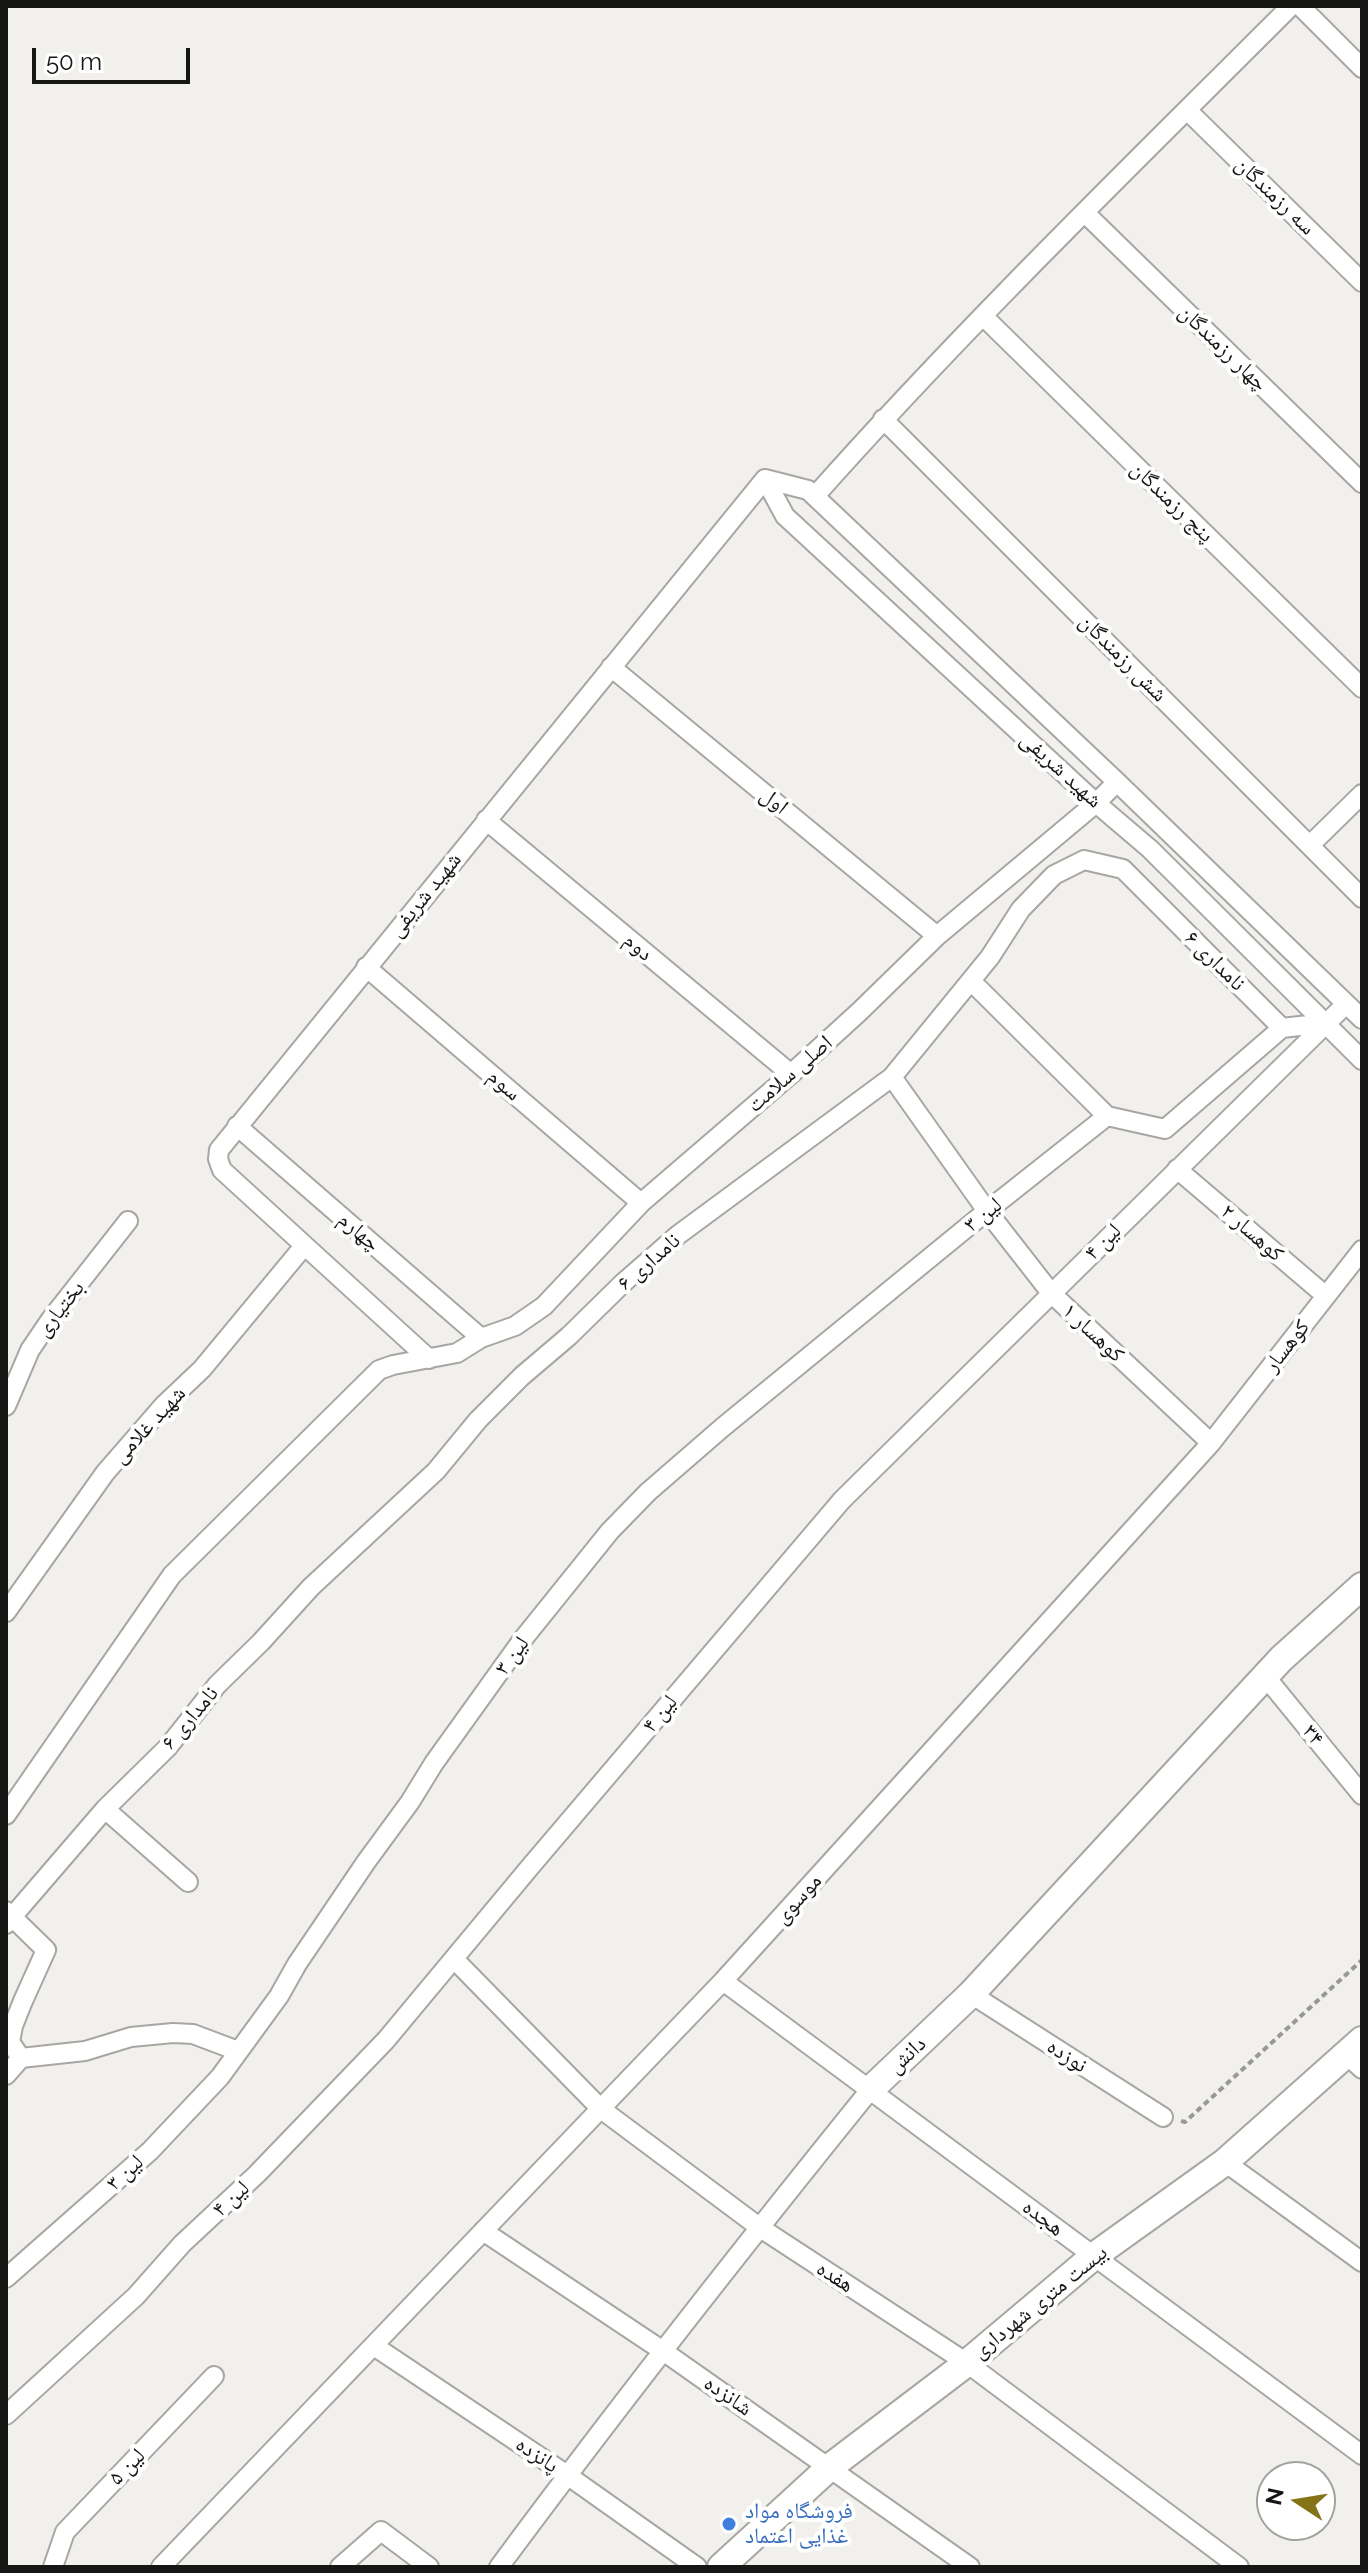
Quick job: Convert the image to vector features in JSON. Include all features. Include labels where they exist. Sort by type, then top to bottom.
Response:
[{"type":"street","points":[[815,496],[883,419],[983,316],[1291,6]]},
{"type":"street","points":[[1300,6],[1362,68]]},
{"type":"street","name":"سه رزمندگان","points":[[1187,110],[1362,282]]},
{"type":"street","name":"چهار رزمندگان","points":[[1085,213],[1362,483]]},
{"type":"street","name":"پنج رزمندگان","points":[[983,316],[1362,688]]},
{"type":"street","name":"شش رزمندگان","points":[[883,419],[1362,898]]},
{"type":"street","name":"شهید شریفی","points":[[765,479],[808,490],[815,496],[1362,1019]]},
{"type":"street","name":"شهید شریفی","points":[[429,1359],[222,1170],[219,1150],[765,479]]},
{"type":"street","name":"شهید شریفی","points":[[765,479],[785,516],[1096,803],[1150,849],[1362,1060]]},
{"type":"street","name":"اول","points":[[611,667],[937,936]]},
{"type":"street","name":"اصلی سلامت","points":[[6,1815],[172,1575],[379,1370],[457,1353],[481,1338],[515,1326],[544,1306],[641,1203],[791,1074],[937,936],[1117,782]]},
{"type":"street","points":[[1310,845],[1362,794]]},
{"type":"street","name":"دوم","points":[[486,820],[791,1074]]},
{"type":"street","name":"نامداری ۶","points":[[10,1916],[105,1809],[168,1747],[217,1685],[311,1587],[436,1471],[478,1420],[522,1376],[678,1235],[892,1077],[990,957],[1021,909],[1054,875],[1084,860],[1123,869],[1282,1028]]},
{"type":"street","name":"سوم","points":[[366,967],[641,1203]]},
{"type":"street","points":[[971,981],[1107,1116],[1165,1129],[1282,1028],[1326,1023]]},
{"type":"street","name":"لین ۴","points":[[6,2415],[136,2296],[182,2244],[257,2174],[386,2040],[842,1500],[1346,1004]]},
{"type":"street","name":"کوهسار ۱","points":[[892,1077],[987,1211],[1051,1293],[1211,1443]]},
{"type":"street","name":"لین ۳","points":[[6,2278],[150,2151],[220,2077],[279,1996],[348,1888],[441,1753],[523,1639],[610,1531],[686,1458],[1107,1116]]},
{"type":"street","name":"چهارم","points":[[237,1126],[481,1338]]},
{"type":"street","name":"کوهسار ۲","points":[[1177,1169],[1326,1296]]},
{"type":"street","name":"بختیاری","points":[[6,1406],[30,1350],[128,1221]]},
{"type":"street","name":"شهید غلامی","points":[[6,1612],[105,1473],[164,1405],[202,1369],[304,1246]]},
{"type":"street","name":"کوهسار","points":[[1211,1443],[1362,1250]]},
{"type":"street","name":"موسوی","points":[[161,2567],[723,1981],[1211,1443]]},
{"type":"street","name":"دانش","points":[[499,2567],[759,2227],[870,2090],[971,1994],[1265,1676],[1362,1586]]},
{"type":"street","name":"۳۴","points":[[1265,1676],[1362,1795]]},
{"type":"street","points":[[105,1809],[188,1882]]},
{"type":"street","points":[[10,1916],[46,1950],[13,2026],[10,2042],[21,2058]]},
{"type":"street","name":"هفده","points":[[454,1959],[601,2109],[759,2227],[967,2363],[1239,2567]]},
{"type":"street","name":"هجده","points":[[723,1981],[1362,2455]]},
{"type":"street","name":"نوزده","points":[[971,1994],[1163,2117]]},
{"type":"street","points":[[6,2075],[21,2058],[85,2051],[131,2037],[193,2034],[238,2051]]},
{"type":"street","name":"بیست متری شهرداری","points":[[721,2567],[830,2467],[967,2363],[1094,2256],[1225,2162],[1357,2055]]},
{"type":"street","points":[[1225,2162],[1362,2262]]},
{"type":"street","name":"شانزده","points":[[483,2231],[663,2351],[970,2567]]},
{"type":"street","name":"پانزده","points":[[374,2346],[567,2475],[697,2567]]},
{"type":"street","name":"لین ۵","points":[[53,2567],[65,2532],[214,2376]]},
{"type":"street","points":[[340,2567],[381,2531],[429,2567]]},
{"type":"path","points":[[1163,2117],[1185,2122],[1362,1960]]},
{"type":"place","name":"فروشگاه مواد غذایی اعتماد","points":[[729,2524]]}]
